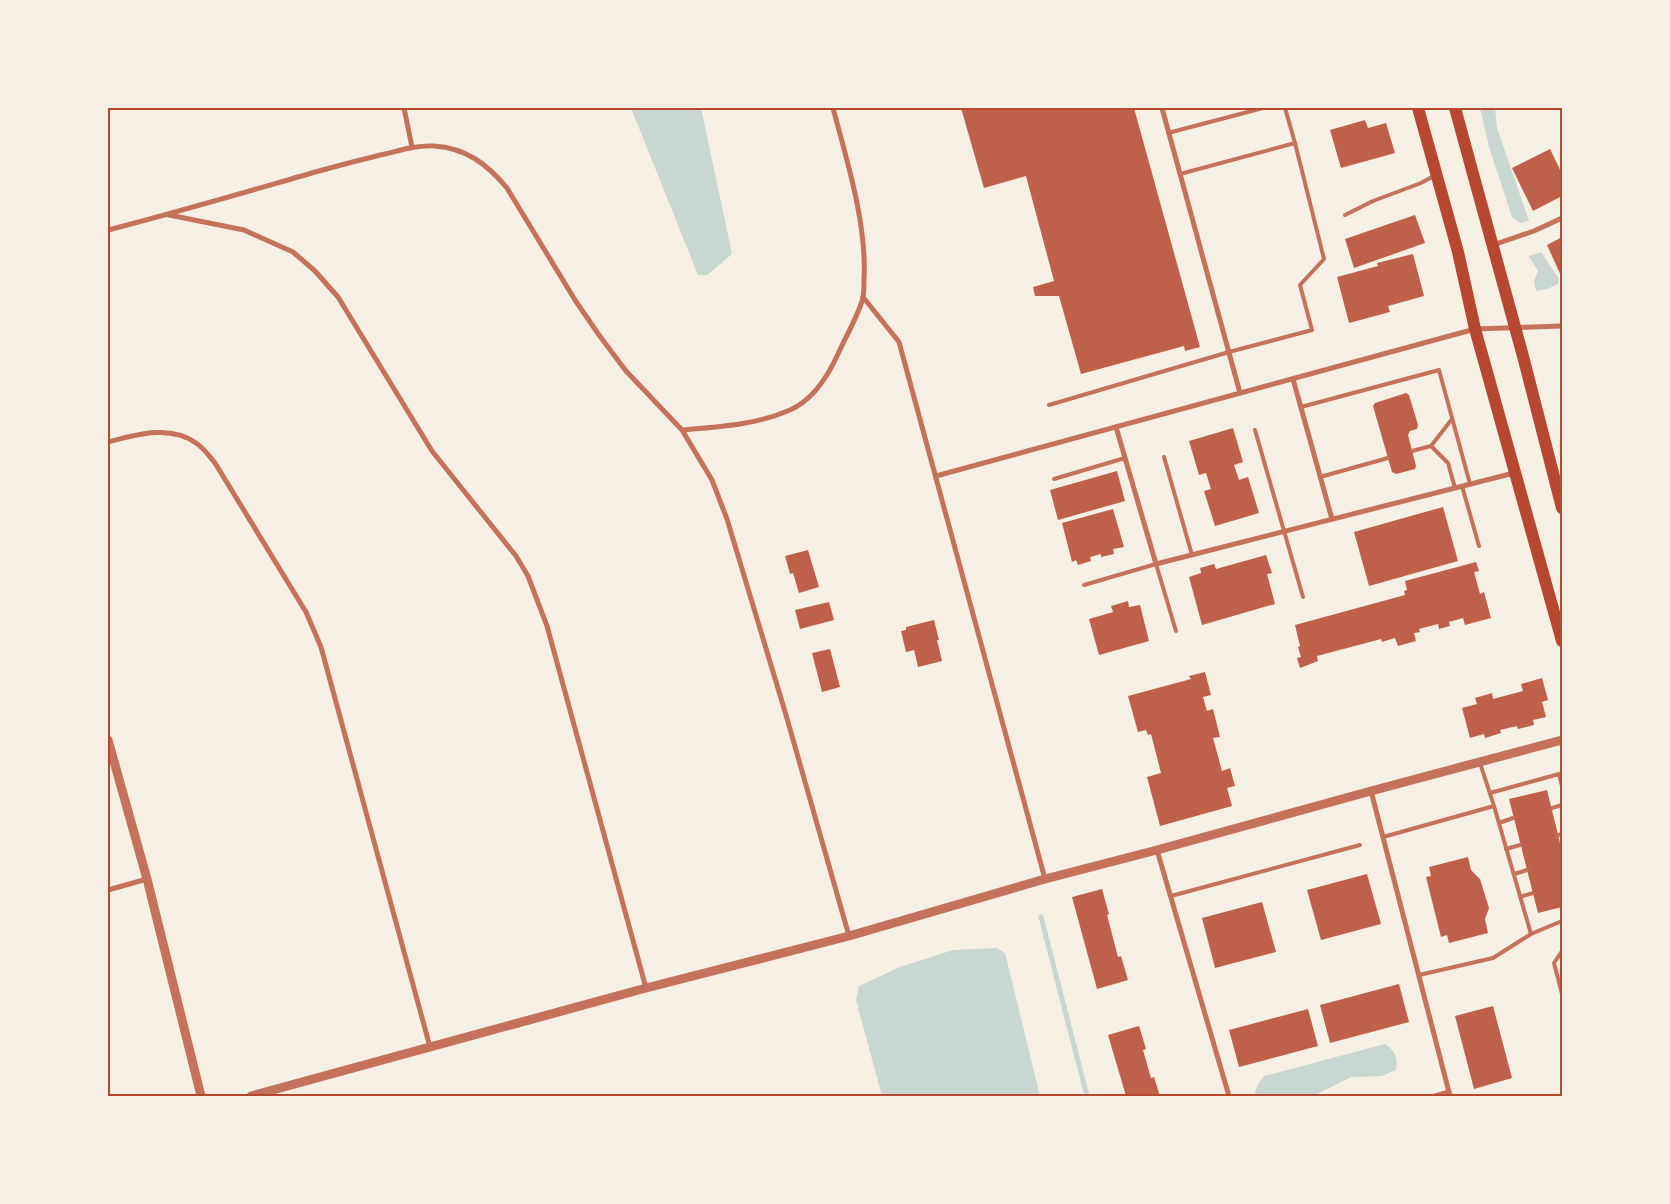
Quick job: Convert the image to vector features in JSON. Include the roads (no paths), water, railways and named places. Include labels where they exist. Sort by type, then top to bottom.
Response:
[{"type":"main road","points":[[1418,108],[1458,252],[1475,329],[1562,641]]},
{"type":"main road","points":[[1455,108],[1562,508]]},
{"type":"street","points":[[404,108],[412,147]]},
{"type":"street","points":[[682,430],[749,422],[791,410],[808,400],[833,366],[863,297],[865,263],[850,171],[832,108]]},
{"type":"street","points":[[1162,108],[1240,393]]},
{"type":"street","points":[[108,230],[412,147],[432,146],[450,148],[480,161],[493,171],[507,188],[575,300],[599,335],[626,371],[682,430],[712,480],[727,519],[849,936]]},
{"type":"street","points":[[166,215],[244,230],[293,252],[315,271],[338,297],[432,451],[520,563],[528,576],[547,626],[646,988]]},
{"type":"street","points":[[1492,245],[1534,231],[1562,218]]},
{"type":"street","points":[[863,297],[899,342],[1045,879]]},
{"type":"street","points":[[936,476],[1475,329],[1562,326]]},
{"type":"street","points":[[1293,379],[1332,519]]},
{"type":"street","points":[[1116,427],[1156,564],[1515,473]]},
{"type":"street","points":[[108,442],[151,432],[181,436],[196,442],[215,464],[306,612],[321,647],[430,1048]]},
{"type":"street","points":[[108,740],[147,879],[201,1096]]},
{"type":"street","points":[[251,1096],[646,988],[849,936],[1045,879],[1562,740]]},
{"type":"street","points":[[1371,791],[1450,1094],[1435,1096]]},
{"type":"street","points":[[1158,850],[1229,1096]]},
{"type":"street","points":[[108,890],[147,879]]},
{"type":"lane","points":[[1168,132],[1263,108]]},
{"type":"lane","points":[[1049,405],[1229,352],[1312,330],[1300,285],[1324,259],[1285,108]]},
{"type":"lane","points":[[1180,174],[1295,143]]},
{"type":"lane","points":[[1345,214],[1436,175]]},
{"type":"lane","points":[[1301,407],[1439,370],[1470,484]]},
{"type":"lane","points":[[1412,451],[1431,446],[1452,419]]},
{"type":"lane","points":[[1255,430],[1303,597]]},
{"type":"lane","points":[[1431,446],[1448,463],[1455,488]]},
{"type":"lane","points":[[1164,457],[1192,555]]},
{"type":"lane","points":[[1054,479],[1125,458]]},
{"type":"lane","points":[[1320,477],[1388,458]]},
{"type":"lane","points":[[1462,486],[1478,546]]},
{"type":"lane","points":[[1084,585],[1156,564],[1176,631]]},
{"type":"lane","points":[[1479,761],[1531,934]]},
{"type":"lane","points":[[1490,793],[1559,774],[1562,786]]},
{"type":"lane","points":[[1552,808],[1562,805]]},
{"type":"lane","points":[[1383,837],[1494,806]]},
{"type":"lane","points":[[1499,823],[1514,818]]},
{"type":"lane","points":[[1171,896],[1360,845]]},
{"type":"lane","points":[[1506,849],[1520,845]]},
{"type":"lane","points":[[1514,874],[1527,870]]},
{"type":"lane","points":[[1520,897],[1533,893]]},
{"type":"lane","points":[[1419,975],[1493,958],[1531,934],[1562,921]]},
{"type":"lane","points":[[1562,951],[1554,963],[1562,994]]},
{"type":"waterway","points":[[1041,917],[1087,1096]]}]
